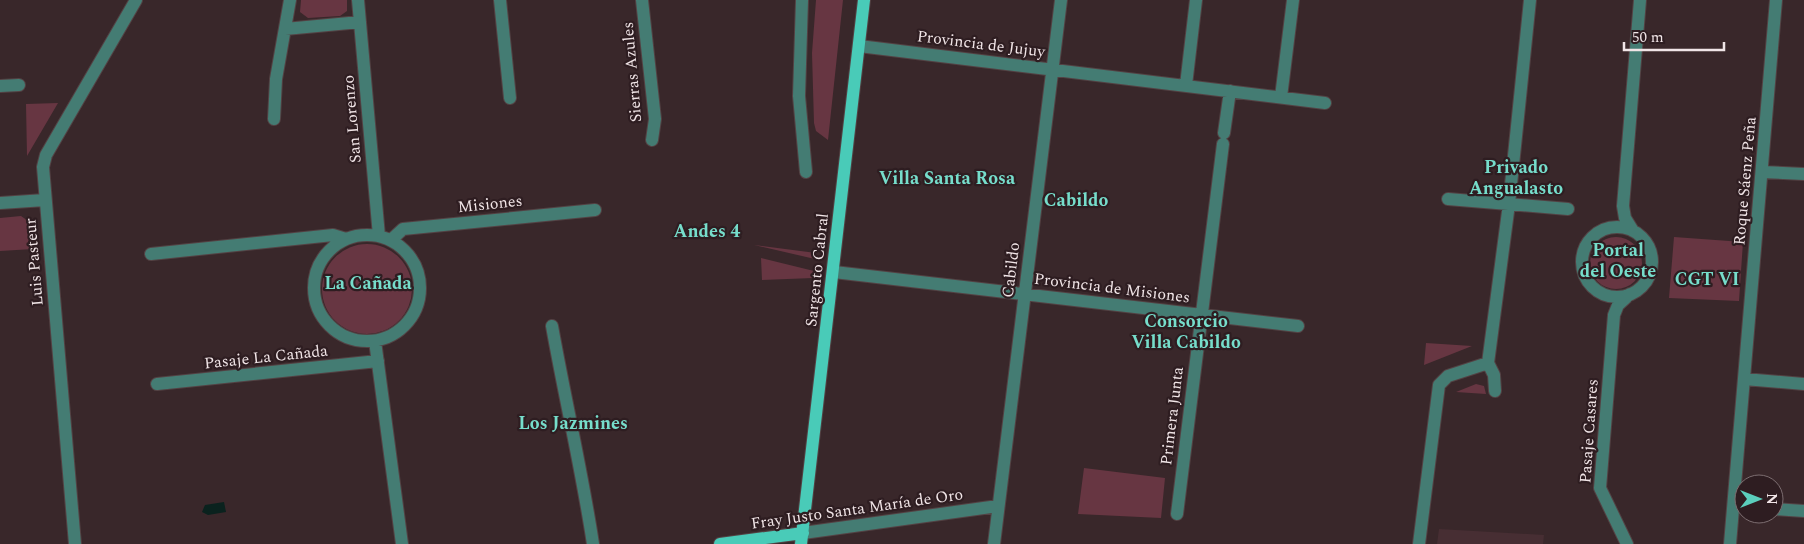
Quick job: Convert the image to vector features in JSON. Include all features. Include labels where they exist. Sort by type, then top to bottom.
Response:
[{"type":"main road","name":"Sargento Cabral","points":[[802,538],[864,0]]},
{"type":"main road","name":"Fray Justo Santa María de Oro","points":[[720,544],[802,538]]},
{"type":"street","name":"Luis Pasteur","points":[[75,544],[43,167],[46,154],[136,0]]},
{"type":"street","points":[[274,119],[276,79],[290,0]]},
{"type":"street","name":"San Lorenzo","points":[[358,0],[385,238]]},
{"type":"street","points":[[500,0],[510,98]]},
{"type":"street","name":"Sierras Azules","points":[[642,0],[655,119],[652,140]]},
{"type":"street","points":[[802,0],[799,96],[806,172]]},
{"type":"street","name":"Cabildo","points":[[994,544],[1061,0]]},
{"type":"street","points":[[1186,85],[1196,0]]},
{"type":"street","points":[[1281,97],[1292,0]]},
{"type":"street","points":[[1495,391],[1494,375],[1488,363],[1509,204],[1530,0]]},
{"type":"street","points":[[1614,315],[1610,302],[1592,286],[1582,267],[1586,246],[1600,231],[1619,218],[1623,206],[1640,0]]},
{"type":"street","name":"Roque Sáenz Peña","points":[[1740,474],[1744,379],[1776,0]]},
{"type":"street","points":[[285,30],[360,22]]},
{"type":"street","name":"Provincia de Jujuy","points":[[859,46],[1326,103]]},
{"type":"street","points":[[0,86],[19,86]]},
{"type":"street","name":"Primera Junta","points":[[1176,514],[1230,91]]},
{"type":"street","points":[[1762,172],[1804,174]]},
{"type":"street","points":[[1448,199],[1568,209]]},
{"type":"street","points":[[0,203],[45,200]]},
{"type":"street","points":[[1614,315],[1618,305],[1646,280],[1651,258],[1648,248],[1625,218],[1623,206]]},
{"type":"street","name":"Misiones","points":[[385,238],[403,229],[595,210]]},
{"type":"street","points":[[1600,231],[1611,227],[1634,231]]},
{"type":"street","points":[[151,254],[333,235],[346,239]]},
{"type":"street","points":[[362,235],[385,238],[401,247],[413,261],[420,278],[420,290],[414,314],[398,332],[375,341],[356,340],[338,333],[321,314],[316,303],[314,284],[319,265],[330,250],[346,239],[362,235]]},
{"type":"street","name":"Provincia de Misiones","points":[[834,272],[1298,326]]},
{"type":"street","points":[[1600,292],[1615,297],[1630,294]]},
{"type":"street","name":"Pasaje Casares","points":[[1614,315],[1600,488],[1627,544]]},
{"type":"street","points":[[552,326],[573,443],[583,476],[593,544]]},
{"type":"street","points":[[375,341],[402,544]]},
{"type":"street","name":"Pasaje La Cañada","points":[[157,384],[378,361]]},
{"type":"street","points":[[1419,544],[1439,386],[1448,376],[1473,366],[1488,363]]},
{"type":"street","points":[[1744,379],[1804,384]]},
{"type":"street","name":"Fray Justo Santa María de Oro","points":[[802,538],[998,506]]},
{"type":"street","points":[[1784,510],[1804,511]]},
{"type":"street","name":"Roque Sáenz Peña","points":[[1730,544],[1735,524]]},
{"type":"shaded area","points":[[301,0],[347,0],[347,11],[340,16],[308,18],[300,12]]},
{"type":"shaded area","points":[[816,0],[843,0],[828,140],[816,131],[814,123],[812,53]]},
{"type":"shaded area","points":[[58,103],[27,156],[26,104]]},
{"type":"shaded area","points":[[21,216],[31,223],[33,249],[0,251],[0,218]]},
{"type":"shaded area","points":[[1611,237],[1621,237],[1635,244],[1642,258],[1642,268],[1635,282],[1621,289],[1611,289],[1601,285],[1594,278],[1590,268],[1590,258],[1594,248],[1601,241]]},
{"type":"shaded area","points":[[1674,237],[1743,242],[1739,301],[1669,298]]},
{"type":"shaded area","points":[[358,244],[376,244],[392,251],[405,264],[412,280],[412,298],[405,314],[392,327],[376,334],[358,334],[342,327],[329,314],[322,298],[322,280],[329,264],[342,251]]},
{"type":"shaded area","points":[[754,245],[816,253],[815,259]]},
{"type":"shaded area","points":[[761,258],[814,271],[813,278],[762,280]]},
{"type":"shaded area","points":[[1426,343],[1472,346],[1424,365]]},
{"type":"shaded area","points":[[1476,384],[1484,386],[1486,394],[1456,392]]},
{"type":"shaded area","points":[[1084,468],[1165,478],[1161,518],[1078,514]]},
{"type":"shaded area","points":[[224,502],[226,512],[208,515],[202,512],[205,505]]},
{"type":"shaded area","points":[[1439,529],[1544,535],[1543,544],[1437,544]]},
{"type":"district","name":"Privado Angualasto","points":[[1516,177]]},
{"type":"district","name":"Villa Santa Rosa","points":[[947,178]]},
{"type":"district","name":"Cabildo","points":[[1076,200]]},
{"type":"district","name":"Andes 4","points":[[707,231]]},
{"type":"district","name":"Portal del Oeste","points":[[1618,260]]},
{"type":"district","name":"CGT VI","points":[[1707,279]]},
{"type":"district","name":"La Cañada","points":[[368,283]]},
{"type":"district","name":"Consorcio Villa Cabildo","points":[[1186,331]]},
{"type":"district","name":"Los Jazmines","points":[[573,423]]}]
